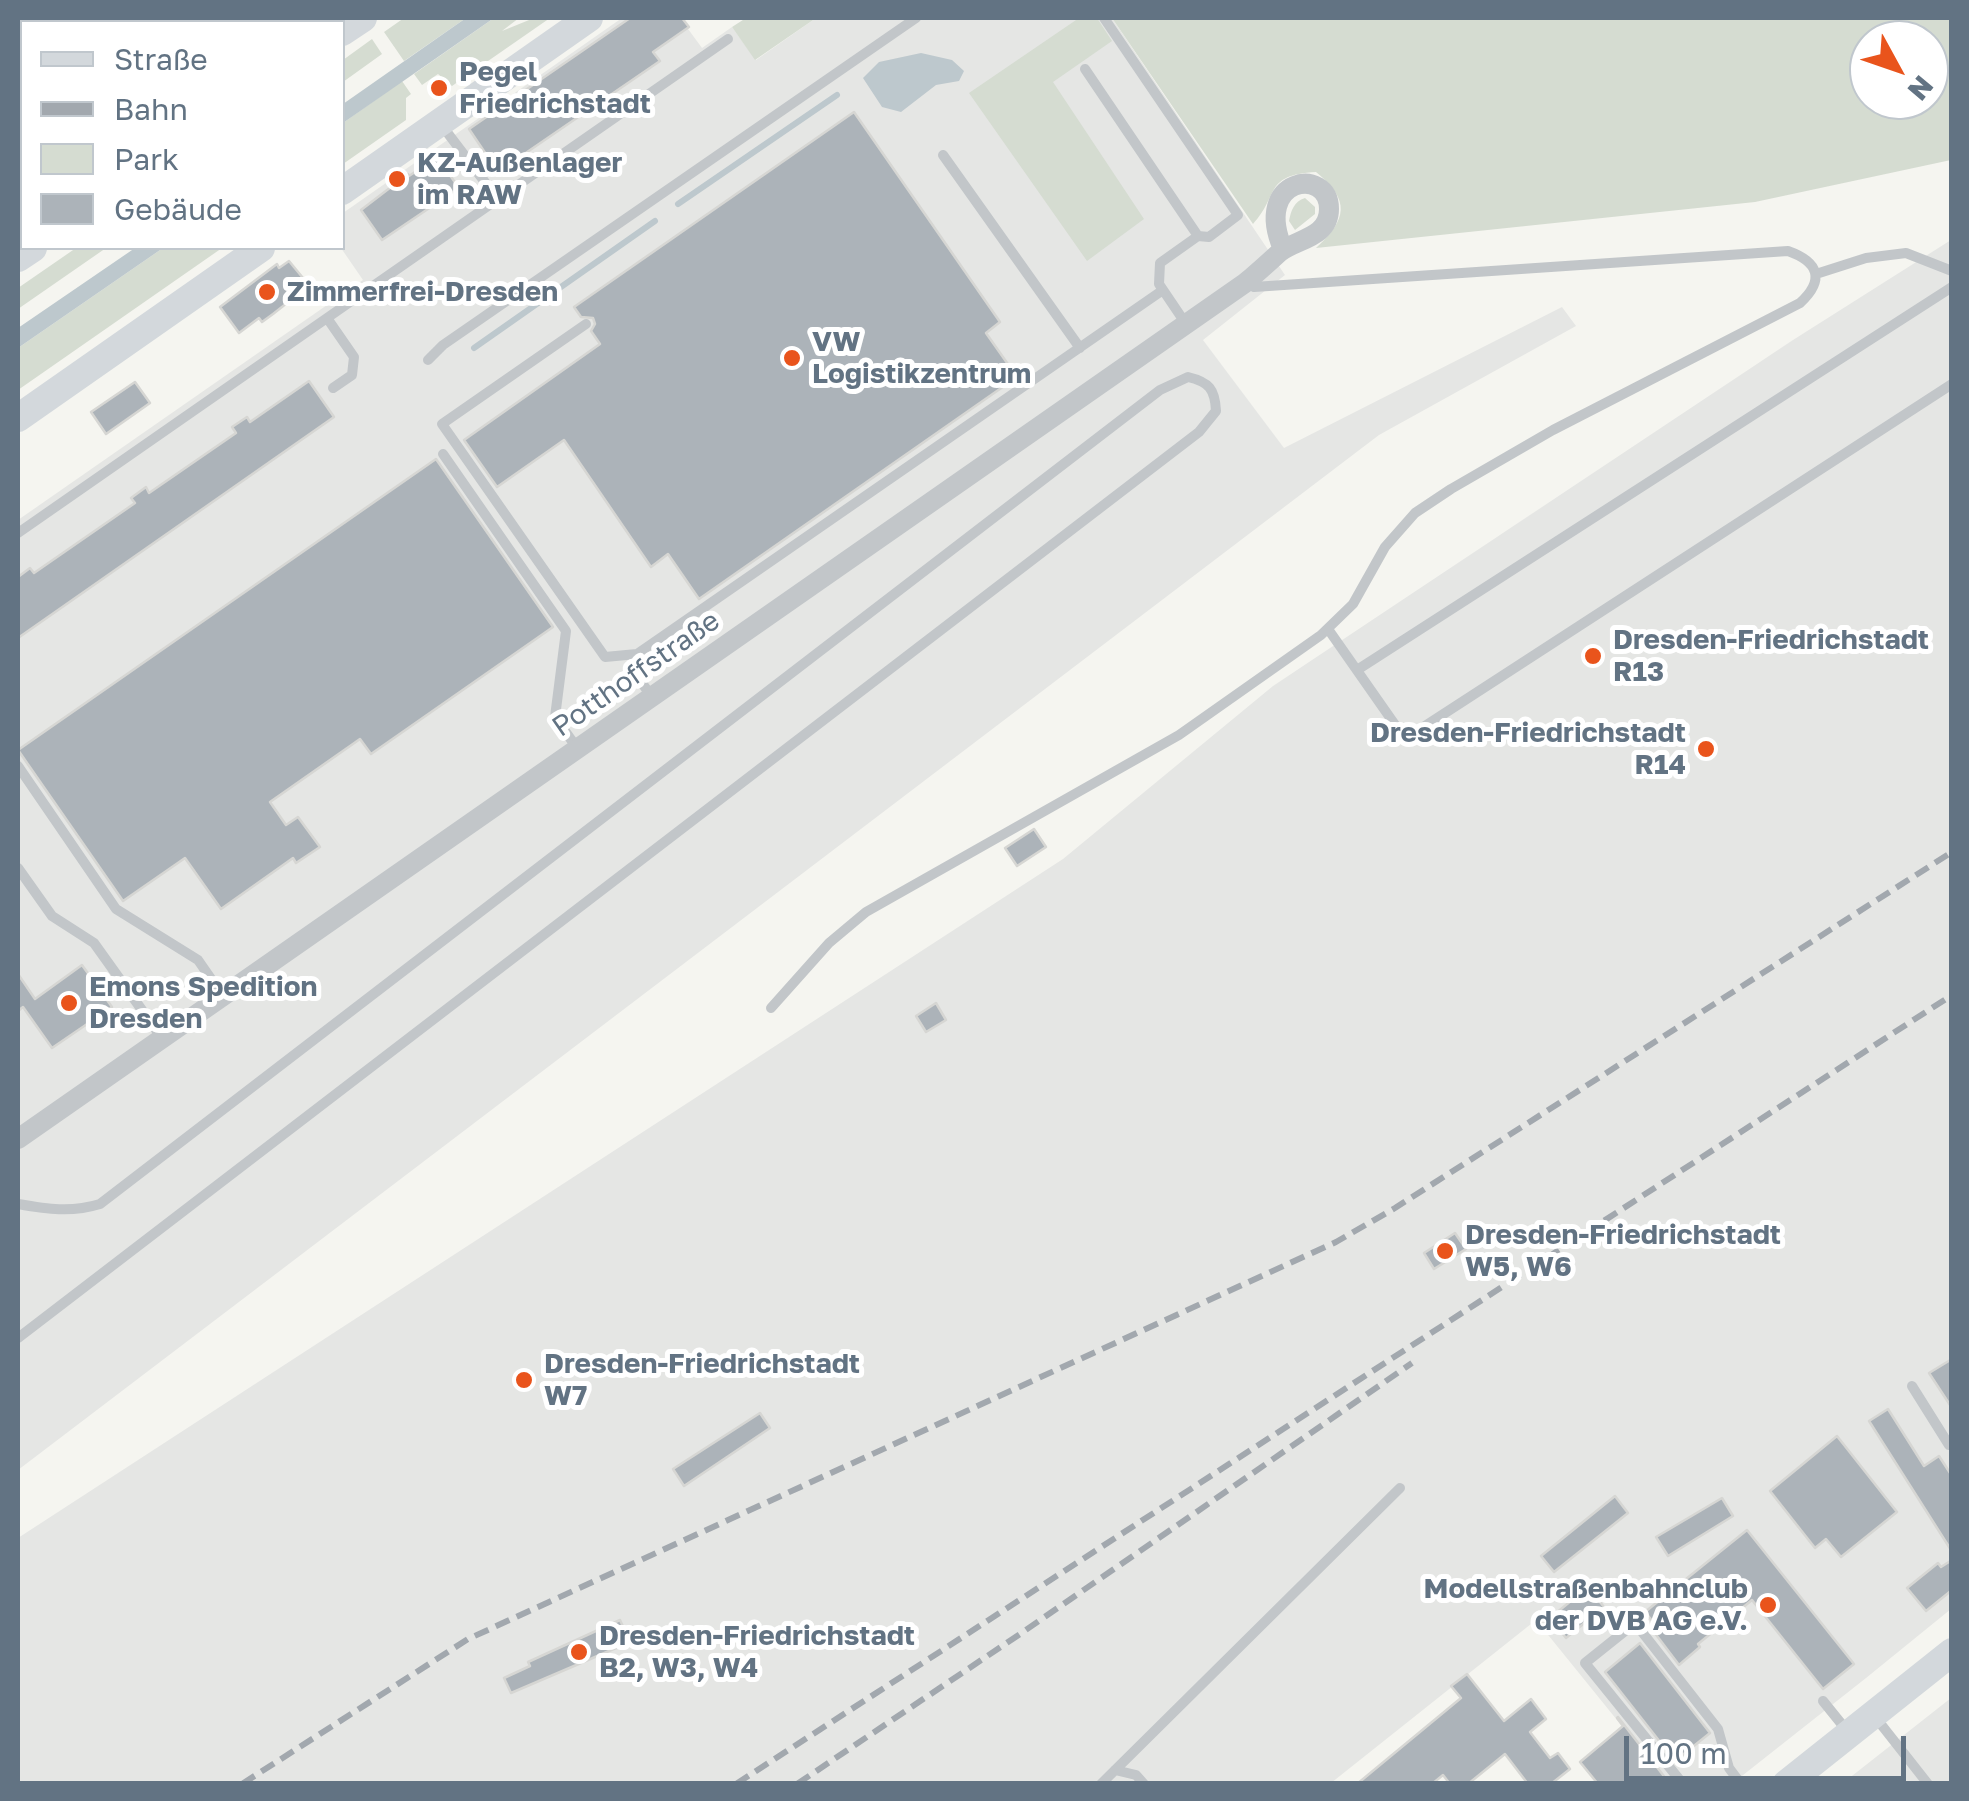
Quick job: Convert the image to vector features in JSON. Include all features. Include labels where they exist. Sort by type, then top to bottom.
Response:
[{"type":"main road","points":[[345,189],[589,18]]},
{"type":"main road","points":[[18,418],[258,250]]},
{"type":"main road","points":[[1786,1784],[1952,1652]]},
{"type":"street","name":"Potthoffstraße","points":[[18,1139],[1245,283],[1283,249]]},
{"type":"lane","points":[[428,360],[443,345],[916,18]]},
{"type":"lane","points":[[1104,18],[1238,215],[1209,237],[1198,236],[1160,263],[1159,284],[1186,324]]},
{"type":"lane","points":[[18,533],[728,39]]},
{"type":"lane","points":[[1085,69],[1198,236]]},
{"type":"lane","points":[[440,123],[497,198]]},
{"type":"lane","points":[[943,155],[1080,348]]},
{"type":"lane","points":[[772,1008],[829,943],[866,912],[1179,734],[1328,629],[1353,604],[1385,547],[1415,513],[1553,430],[1800,303],[1815,284],[1816,274],[1811,263],[1788,251],[1254,287],[1245,283]]},
{"type":"lane","points":[[1816,274],[1866,258],[1906,253],[1952,271]]},
{"type":"lane","points":[[1357,670],[1952,287]]},
{"type":"lane","points":[[586,324],[442,424],[605,657],[637,654],[1163,290]]},
{"type":"lane","points":[[327,318],[354,358],[352,374],[334,388]]},
{"type":"lane","points":[[18,1204],[57,1211],[100,1204],[1160,390],[1188,376],[1205,381],[1215,393],[1216,411],[1200,432],[18,1338]]},
{"type":"lane","points":[[1328,629],[1405,739],[1952,384]]},
{"type":"lane","points":[[442,454],[566,631],[555,717],[578,748]]},
{"type":"lane","points":[[637,654],[634,672],[652,697]]},
{"type":"lane","points":[[18,766],[116,909],[198,960],[223,996]]},
{"type":"lane","points":[[18,868],[52,916],[94,943],[162,1038]]},
{"type":"lane","points":[[1912,1386],[1949,1445],[1952,1444]]},
{"type":"lane","points":[[1101,1784],[1400,1488]]},
{"type":"lane","points":[[1683,1784],[1585,1663],[1635,1623],[1718,1729],[1729,1768],[1741,1784]]},
{"type":"lane","points":[[1823,1701],[1849,1733]]},
{"type":"lane","points":[[1873,1714],[1928,1784]]},
{"type":"lane","points":[[1115,1770],[1136,1775],[1144,1784]]},
{"type":"shaded area","points":[[466,18],[494,18],[345,122],[345,103]]},
{"type":"shaded area","points":[[622,18],[680,18],[702,48],[732,27],[756,60],[816,18],[1112,18],[1285,275],[1203,340],[1284,448],[1562,307],[1576,326],[1379,435],[18,1470],[18,520],[363,280],[342,250],[345,212]]},
{"type":"shaded area","points":[[921,53],[952,60],[964,71],[959,81],[936,85],[901,112],[882,107],[863,78],[879,62]]},
{"type":"shaded area","points":[[1951,240],[1951,1609],[1866,1678],[1733,1783],[1668,1783],[1536,1620],[1331,1783],[18,1784],[18,1538],[1063,859],[1273,686],[1793,340]]},
{"type":"shaded area","points":[[132,250],[160,250],[18,348],[18,328]]},
{"type":"shaded area","points":[[1951,1698],[1951,1783],[1843,1783]]},
{"type":"green space","points":[[18,18],[324,18],[20,20],[18,229]]},
{"type":"green space","points":[[404,18],[466,18],[404,61],[384,32]]},
{"type":"green space","points":[[494,18],[519,18],[502,31],[534,18],[550,18],[452,86],[438,74],[422,85],[414,74]]},
{"type":"green space","points":[[746,18],[816,18],[755,60],[732,27]]},
{"type":"green space","points":[[1079,18],[1097,18],[1112,41],[1053,82],[1144,219],[1087,261],[969,93]]},
{"type":"green space","points":[[1112,18],[1951,18],[1951,160],[1755,202],[1316,248],[1334,228],[1341,210],[1335,192],[1316,172],[1280,182],[1253,224]]},
{"type":"green space","points":[[372,39],[382,54],[345,81],[345,59]]},
{"type":"green space","points":[[402,81],[411,94],[406,98],[406,120],[345,163],[345,122]]},
{"type":"green space","points":[[1305,198],[1315,207],[1315,214],[1295,230],[1289,221],[1291,214]]},
{"type":"green space","points":[[73,250],[103,250],[18,309],[18,288]]},
{"type":"green space","points":[[160,250],[219,250],[18,390],[18,348]]},
{"type":"building","points":[[630,18],[682,18],[689,27],[653,52],[660,61],[498,172],[469,129]]},
{"type":"building","name":"VW Logistikzentrum","points":[[854,112],[1000,322],[986,333],[1017,377],[699,599],[668,554],[651,567],[564,440],[497,487],[464,440],[600,344],[591,331],[593,318],[581,317],[574,307]]},
{"type":"building","points":[[437,157],[459,188],[382,240],[361,210]]},
{"type":"building","name":"Zimmerfrei-Dresden","points":[[289,261],[305,285],[262,322],[259,318],[239,333],[220,307],[277,264],[279,268]]},
{"type":"building","points":[[309,381],[334,417],[18,638],[18,577],[30,568],[34,573],[135,503],[131,498],[146,487],[149,493],[236,433],[232,427],[247,417],[250,422]]},
{"type":"building","points":[[135,382],[150,403],[106,434],[91,412]]},
{"type":"building","points":[[436,459],[553,627],[371,754],[360,739],[270,802],[286,825],[298,817],[320,847],[296,863],[293,858],[221,909],[185,858],[123,901],[18,750]]},
{"type":"building","points":[[1034,829],[1046,847],[1017,866],[1005,848]]},
{"type":"building","name":"Emons Spedition Dresden","points":[[82,965],[112,1007],[52,1048],[23,1007],[18,1011],[18,974],[35,999]]},
{"type":"building","points":[[936,1003],[946,1020],[926,1032],[916,1016]]},
{"type":"building","name":"Dresden-Friedrichstadt W5, W6","points":[[1455,1233],[1466,1249],[1434,1269],[1424,1253]]},
{"type":"building","points":[[1952,1359],[1952,1408],[1929,1373]]},
{"type":"building","points":[[1888,1409],[1924,1466],[1939,1456],[1952,1476],[1951,1550],[1869,1421]]},
{"type":"building","points":[[760,1413],[770,1428],[684,1486],[673,1469]]},
{"type":"building","points":[[1837,1436],[1897,1512],[1841,1557],[1826,1539],[1815,1548],[1770,1491]]},
{"type":"building","points":[[1615,1496],[1628,1513],[1554,1572],[1541,1556]]},
{"type":"building","points":[[1722,1498],[1733,1516],[1668,1556],[1656,1537]]},
{"type":"building","points":[[1747,1530],[1854,1664],[1823,1689],[1752,1600],[1698,1644],[1700,1647],[1679,1665],[1654,1632],[1658,1628],[1645,1612]]},
{"type":"building","points":[[1952,1560],[1952,1590],[1926,1611],[1907,1588],[1938,1563],[1941,1567]]},
{"type":"building","points":[[1588,1587],[1604,1607],[1566,1638],[1550,1618]]},
{"type":"building","name":"Dresden-Friedrichstadt B2, W3, W4","points":[[620,1620],[630,1642],[511,1693],[504,1678],[530,1666],[528,1662]]},
{"type":"building","points":[[1640,1643],[1710,1733],[1675,1761],[1605,1672]]},
{"type":"building","points":[[1467,1674],[1504,1721],[1531,1699],[1546,1719],[1530,1732],[1550,1758],[1558,1753],[1570,1769],[1551,1784],[1528,1784],[1505,1754],[1468,1784],[1450,1784],[1443,1775],[1432,1784],[1357,1784],[1461,1698],[1451,1686]]},
{"type":"building","points":[[1617,1718],[1670,1784],[1598,1784],[1580,1762],[1623,1726]]},
{"type":"waterway","points":[[678,204],[837,95]]},
{"type":"waterway","points":[[474,348],[655,221]]},
{"type":"railway","points":[[242,1784],[468,1639],[1336,1242],[1952,852]]},
{"type":"railway","points":[[736,1784],[1952,995]]},
{"type":"railway","points":[[797,1784],[1412,1363]]},
{"type":"place","name":"Pegel Friedrichstadt","points":[[439,88]]},
{"type":"place","name":"KZ-Außenlager im RAW","points":[[397,179]]},
{"type":"place","name":"Zimmerfrei-Dresden","points":[[267,292]]},
{"type":"place","name":"VW Logistikzentrum","points":[[792,358]]},
{"type":"place","name":"Dresden-Friedrichstadt R13","points":[[1593,656]]},
{"type":"place","name":"Dresden-Friedrichstadt R14","points":[[1706,749]]},
{"type":"place","name":"Emons Spedition Dresden","points":[[69,1003]]},
{"type":"place","name":"Dresden-Friedrichstadt W5, W6","points":[[1445,1251]]},
{"type":"place","name":"Dresden-Friedrichstadt W7","points":[[524,1380]]},
{"type":"place","name":"Modellstraßenbahnclub der DVB AG e.V.","points":[[1768,1605]]},
{"type":"place","name":"Dresden-Friedrichstadt B2, W3, W4","points":[[579,1652]]}]
